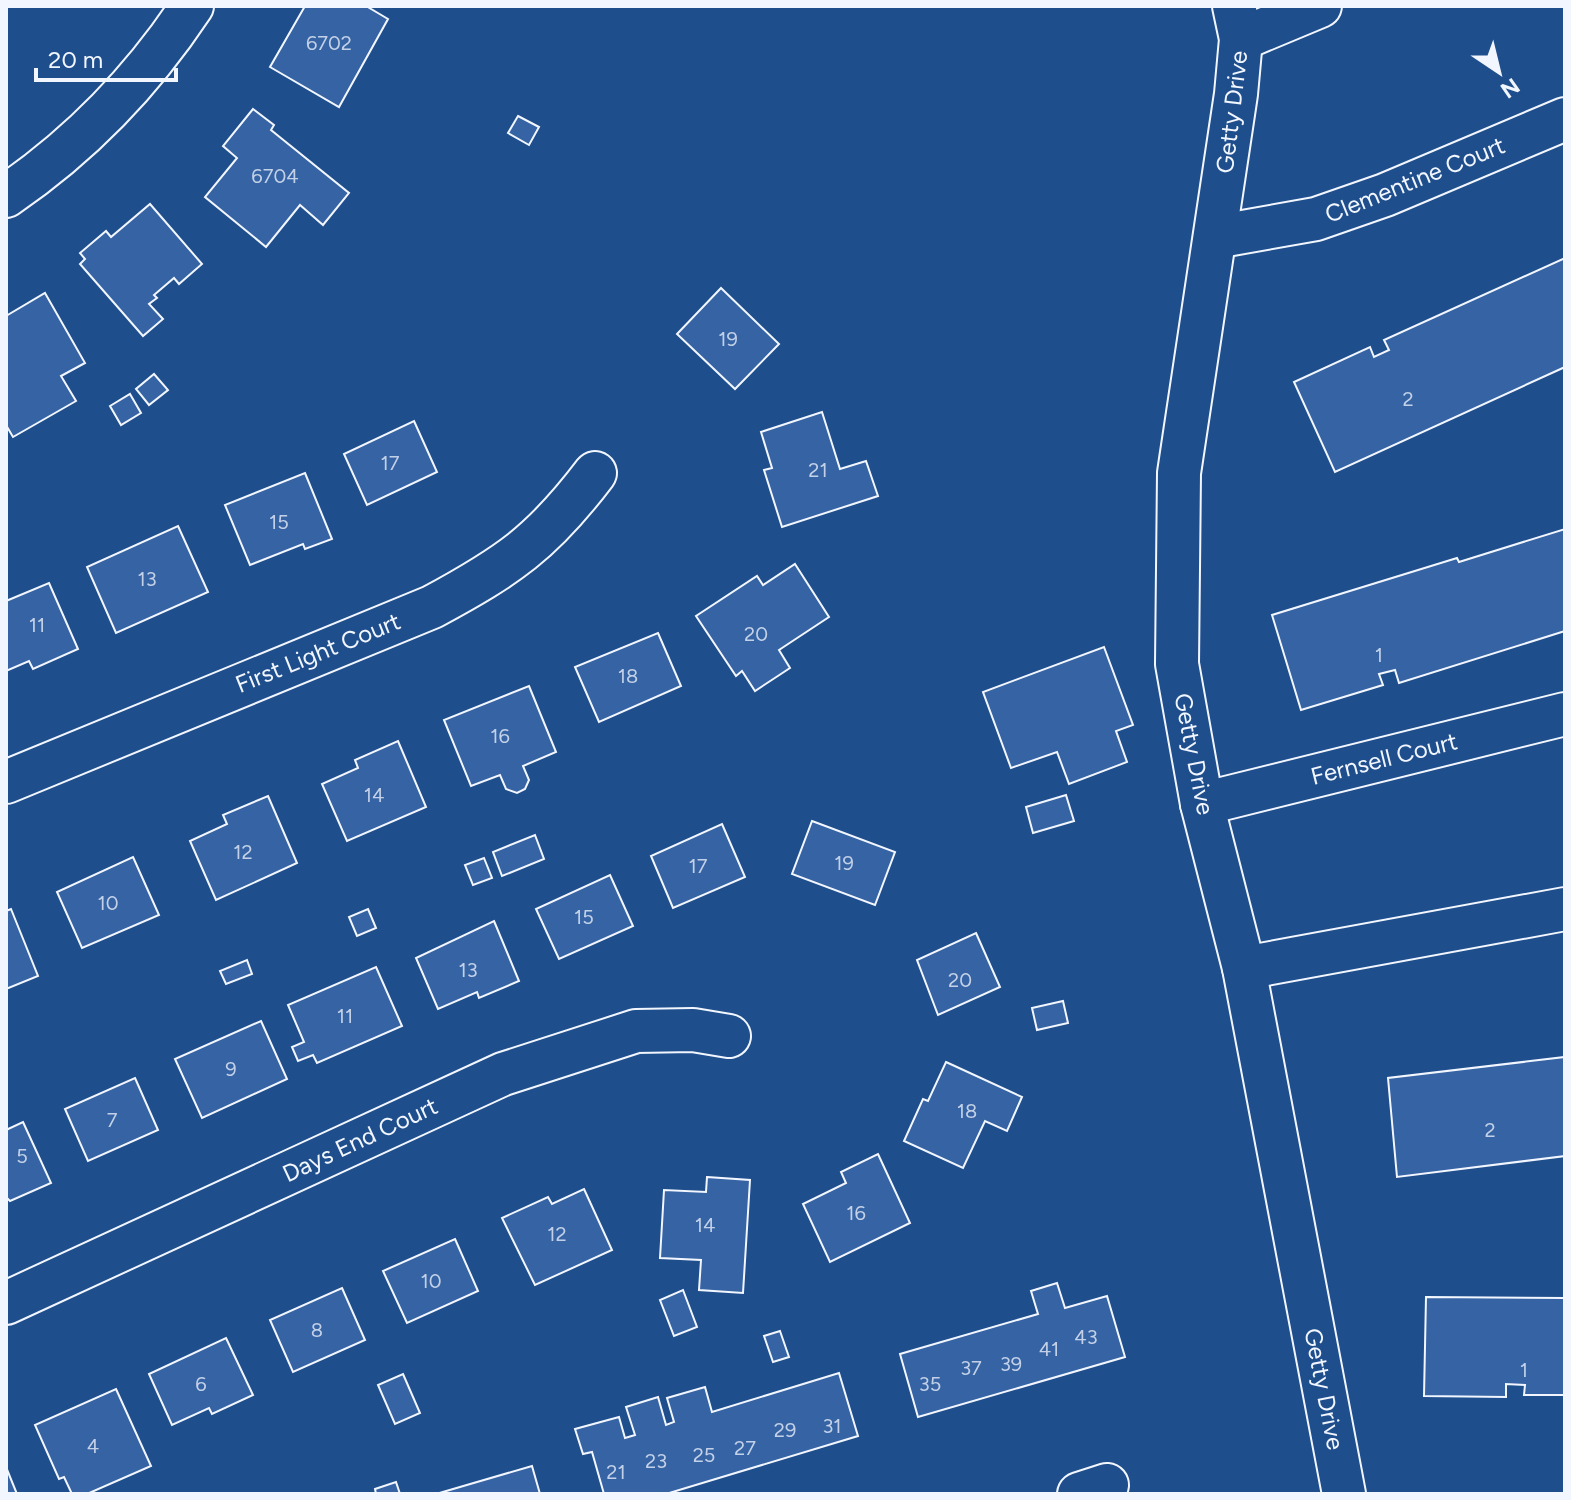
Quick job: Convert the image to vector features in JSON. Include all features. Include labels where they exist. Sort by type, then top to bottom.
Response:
[{"type":"street","points":[[6,196],[110,109],[137,81],[192,6]]},
{"type":"street","points":[[1237,22],[1320,6]]},
{"type":"street","name":"Getty Drive","points":[[1237,22],[1231,136],[1179,473],[1177,664],[1202,804],[1244,968],[1344,1494]]},
{"type":"street","name":"Clementine Court","points":[[1215,237],[1316,219],[1385,195],[1565,119]]},
{"type":"street","name":"First Light Court","points":[[6,782],[432,607],[489,576],[546,534],[595,473]]},
{"type":"street","name":"Fernsell Court","points":[[1202,804],[1565,714]]},
{"type":"street","points":[[1244,968],[1565,909]]},
{"type":"street","name":"Days End Court","points":[[6,1303],[503,1074],[636,1031],[693,1030],[729,1036]]},
{"type":"building","points":[[305,6],[366,6],[388,19],[339,107],[270,67]]},
{"type":"building","points":[[253,109],[274,125],[271,130],[349,193],[323,225],[300,205],[266,247],[205,197],[237,158],[223,146]]},
{"type":"building","points":[[518,116],[539,127],[529,145],[508,133]]},
{"type":"building","points":[[150,204],[202,264],[179,284],[174,278],[154,295],[157,298],[149,304],[163,319],[143,336],[80,264],[85,259],[80,253],[106,231],[111,237]]},
{"type":"building","points":[[1565,258],[1565,367],[1335,472],[1294,382],[1370,347],[1374,357],[1389,350],[1384,340]]},
{"type":"building","points":[[721,288],[779,344],[735,389],[677,334]]},
{"type":"building","points":[[45,293],[85,363],[61,376],[76,401],[13,437],[6,425],[6,316]]},
{"type":"building","points":[[154,374],[168,390],[149,405],[136,389]]},
{"type":"building","points":[[130,394],[141,413],[121,425],[110,406]]},
{"type":"building","points":[[822,412],[840,469],[866,461],[878,496],[782,527],[764,470],[772,468],[761,432]]},
{"type":"building","points":[[414,421],[437,472],[367,505],[344,454]]},
{"type":"building","points":[[305,473],[332,539],[305,549],[303,544],[250,565],[225,505]]},
{"type":"building","points":[[178,526],[208,592],[116,633],[87,567]]},
{"type":"building","points":[[1565,529],[1565,631],[1399,683],[1395,670],[1379,674],[1383,685],[1301,710],[1272,615],[1457,558],[1459,562]]},
{"type":"building","points":[[795,564],[829,617],[779,650],[790,668],[755,691],[742,671],[736,676],[696,616],[757,576],[763,585]]},
{"type":"building","points":[[49,583],[78,649],[33,669],[29,661],[6,671],[6,601]]},
{"type":"building","points":[[658,633],[681,686],[599,722],[575,667]]},
{"type":"building","points":[[1104,647],[1133,725],[1116,731],[1127,762],[1069,784],[1057,752],[1011,768],[983,692]]},
{"type":"building","points":[[529,686],[556,752],[523,766],[529,780],[525,789],[517,793],[506,789],[500,775],[471,786],[444,720]]},
{"type":"building","points":[[398,741],[426,807],[347,841],[322,784],[358,768],[355,760]]},
{"type":"building","points":[[1066,795],[1074,821],[1033,833],[1026,807]]},
{"type":"building","points":[[268,796],[297,863],[216,900],[190,841],[227,824],[223,815]]},
{"type":"building","points":[[812,821],[895,852],[875,905],[792,874]]},
{"type":"building","points":[[722,824],[745,877],[673,908],[651,856]]},
{"type":"building","points":[[535,835],[544,859],[502,876],[493,852]]},
{"type":"building","points":[[133,857],[159,915],[82,948],[57,892]]},
{"type":"building","points":[[484,858],[492,878],[473,885],[465,865]]},
{"type":"building","points":[[610,875],[633,926],[559,959],[536,909]]},
{"type":"building","points":[[11,909],[38,976],[6,989],[6,911]]},
{"type":"building","points":[[368,909],[376,928],[357,936],[349,917]]},
{"type":"building","points":[[494,921],[519,981],[479,998],[477,992],[438,1009],[416,958]]},
{"type":"building","points":[[976,933],[1000,987],[938,1015],[917,960]]},
{"type":"building","points":[[247,960],[252,974],[226,984],[220,971]]},
{"type":"building","points":[[376,967],[402,1026],[317,1063],[313,1055],[298,1061],[292,1047],[304,1042],[288,1005]]},
{"type":"building","points":[[1063,1001],[1068,1023],[1037,1030],[1032,1008]]},
{"type":"building","points":[[261,1021],[287,1079],[202,1118],[175,1059]]},
{"type":"building","points":[[1565,1057],[1565,1156],[1397,1177],[1388,1078]]},
{"type":"building","points":[[946,1062],[1022,1097],[1007,1131],[985,1121],[963,1168],[904,1141],[923,1099],[928,1101]]},
{"type":"building","points":[[135,1078],[158,1130],[88,1161],[65,1109]]},
{"type":"building","points":[[23,1122],[51,1183],[10,1201],[6,1197],[6,1130]]},
{"type":"building","points":[[878,1154],[910,1223],[830,1262],[803,1204],[846,1183],[841,1172]]},
{"type":"building","points":[[707,1177],[750,1180],[743,1293],[699,1290],[701,1260],[660,1258],[664,1190],[706,1192]]},
{"type":"building","points":[[584,1189],[612,1250],[535,1285],[502,1218],[548,1197],[552,1204]]},
{"type":"building","points":[[455,1239],[478,1291],[407,1323],[383,1271]]},
{"type":"building","points":[[1057,1283],[1065,1308],[1107,1296],[1125,1357],[918,1417],[900,1354],[1038,1314],[1031,1291]]},
{"type":"building","points":[[342,1288],[365,1340],[293,1372],[270,1320]]},
{"type":"building","points":[[683,1290],[697,1327],[674,1336],[660,1300]]},
{"type":"building","points":[[1426,1297],[1565,1298],[1565,1395],[1524,1395],[1525,1385],[1506,1384],[1506,1397],[1424,1396]]},
{"type":"building","points":[[780,1331],[789,1357],[773,1362],[764,1336]]},
{"type":"building","points":[[226,1338],[253,1395],[212,1414],[209,1408],[172,1425],[149,1374]]},
{"type":"building","points":[[839,1373],[858,1436],[666,1494],[604,1494],[592,1452],[583,1454],[575,1429],[619,1417],[625,1438],[635,1435],[626,1407],[658,1397],[666,1425],[674,1422],[667,1398],[705,1387],[712,1412]]},
{"type":"building","points":[[403,1374],[420,1413],[395,1424],[378,1385]]},
{"type":"building","points":[[116,1389],[151,1466],[87,1494],[72,1494],[64,1477],[59,1479],[35,1425]]},
{"type":"building","points":[[532,1466],[540,1494],[436,1494]]},
{"type":"building","points":[[6,1467],[17,1494],[6,1494]]},
{"type":"building","points":[[396,1482],[400,1494],[376,1494],[375,1489]]}]
